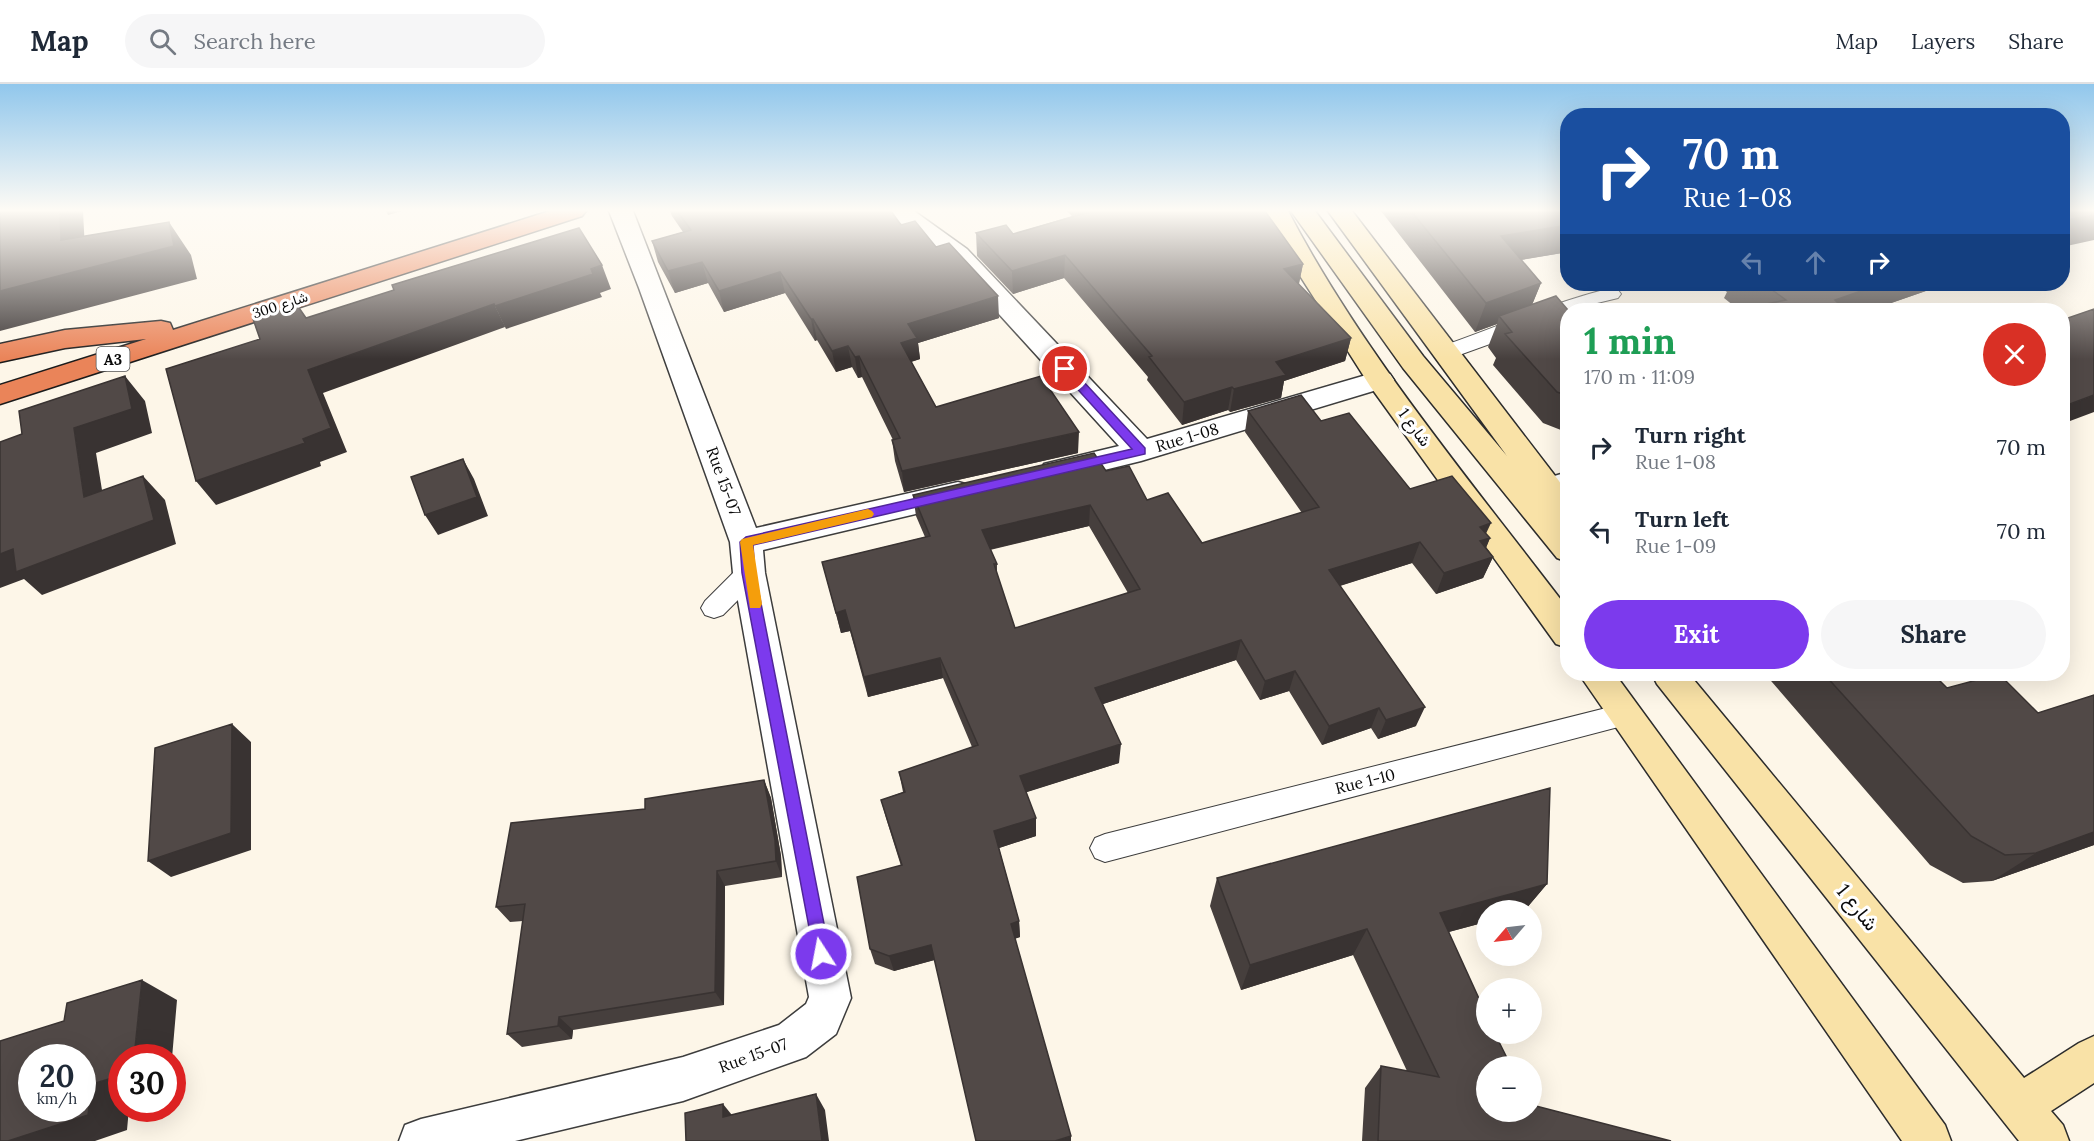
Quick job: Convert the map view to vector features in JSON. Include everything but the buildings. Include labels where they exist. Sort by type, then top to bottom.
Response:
[{"type":"highway","name":"شارع 300","points":[[226,322],[419,260]]},
{"type":"highway","points":[[0,353],[65,339],[226,322]]},
{"type":"highway","name":"A3","points":[[6,396],[226,322]]},
{"type":"main road","name":"شارع 1","points":[[1302,260],[1380,380],[1560,624]]},
{"type":"main road","points":[[1339,260],[1396,340],[1560,540]]},
{"type":"main road","points":[[1375,260],[1444,353],[1558,486]]},
{"type":"main road","points":[[1601,681],[1929,1141]]},
{"type":"main road","name":"شارع 1","points":[[1675,681],[2047,1141]]},
{"type":"main road","points":[[2020,1106],[2094,1058]]},
{"type":"street","name":"Rue 15-07","points":[[421,1141],[683,1079],[791,1042],[821,1019],[830,998],[748,557],[641,260]]},
{"type":"street","points":[[964,260],[1141,451]]},
{"type":"street","name":"Rue 1-08","points":[[1025,478],[1141,451],[1380,380]]},
{"type":"street","points":[[748,557],[990,486]]},
{"type":"lane","points":[[1577,303],[1611,294]]},
{"type":"lane","points":[[1444,353],[1547,316],[1560,309]]},
{"type":"lane","points":[[714,608],[748,557]]},
{"type":"lane","name":"Rue 1-10","points":[[1105,848],[1626,714]]},
{"type":"slow traffic","points":[[755,604],[746,542],[868,514]]},
{"type":"route","points":[[821,954],[749,573],[746,542],[1141,451],[1065,369]]}]
